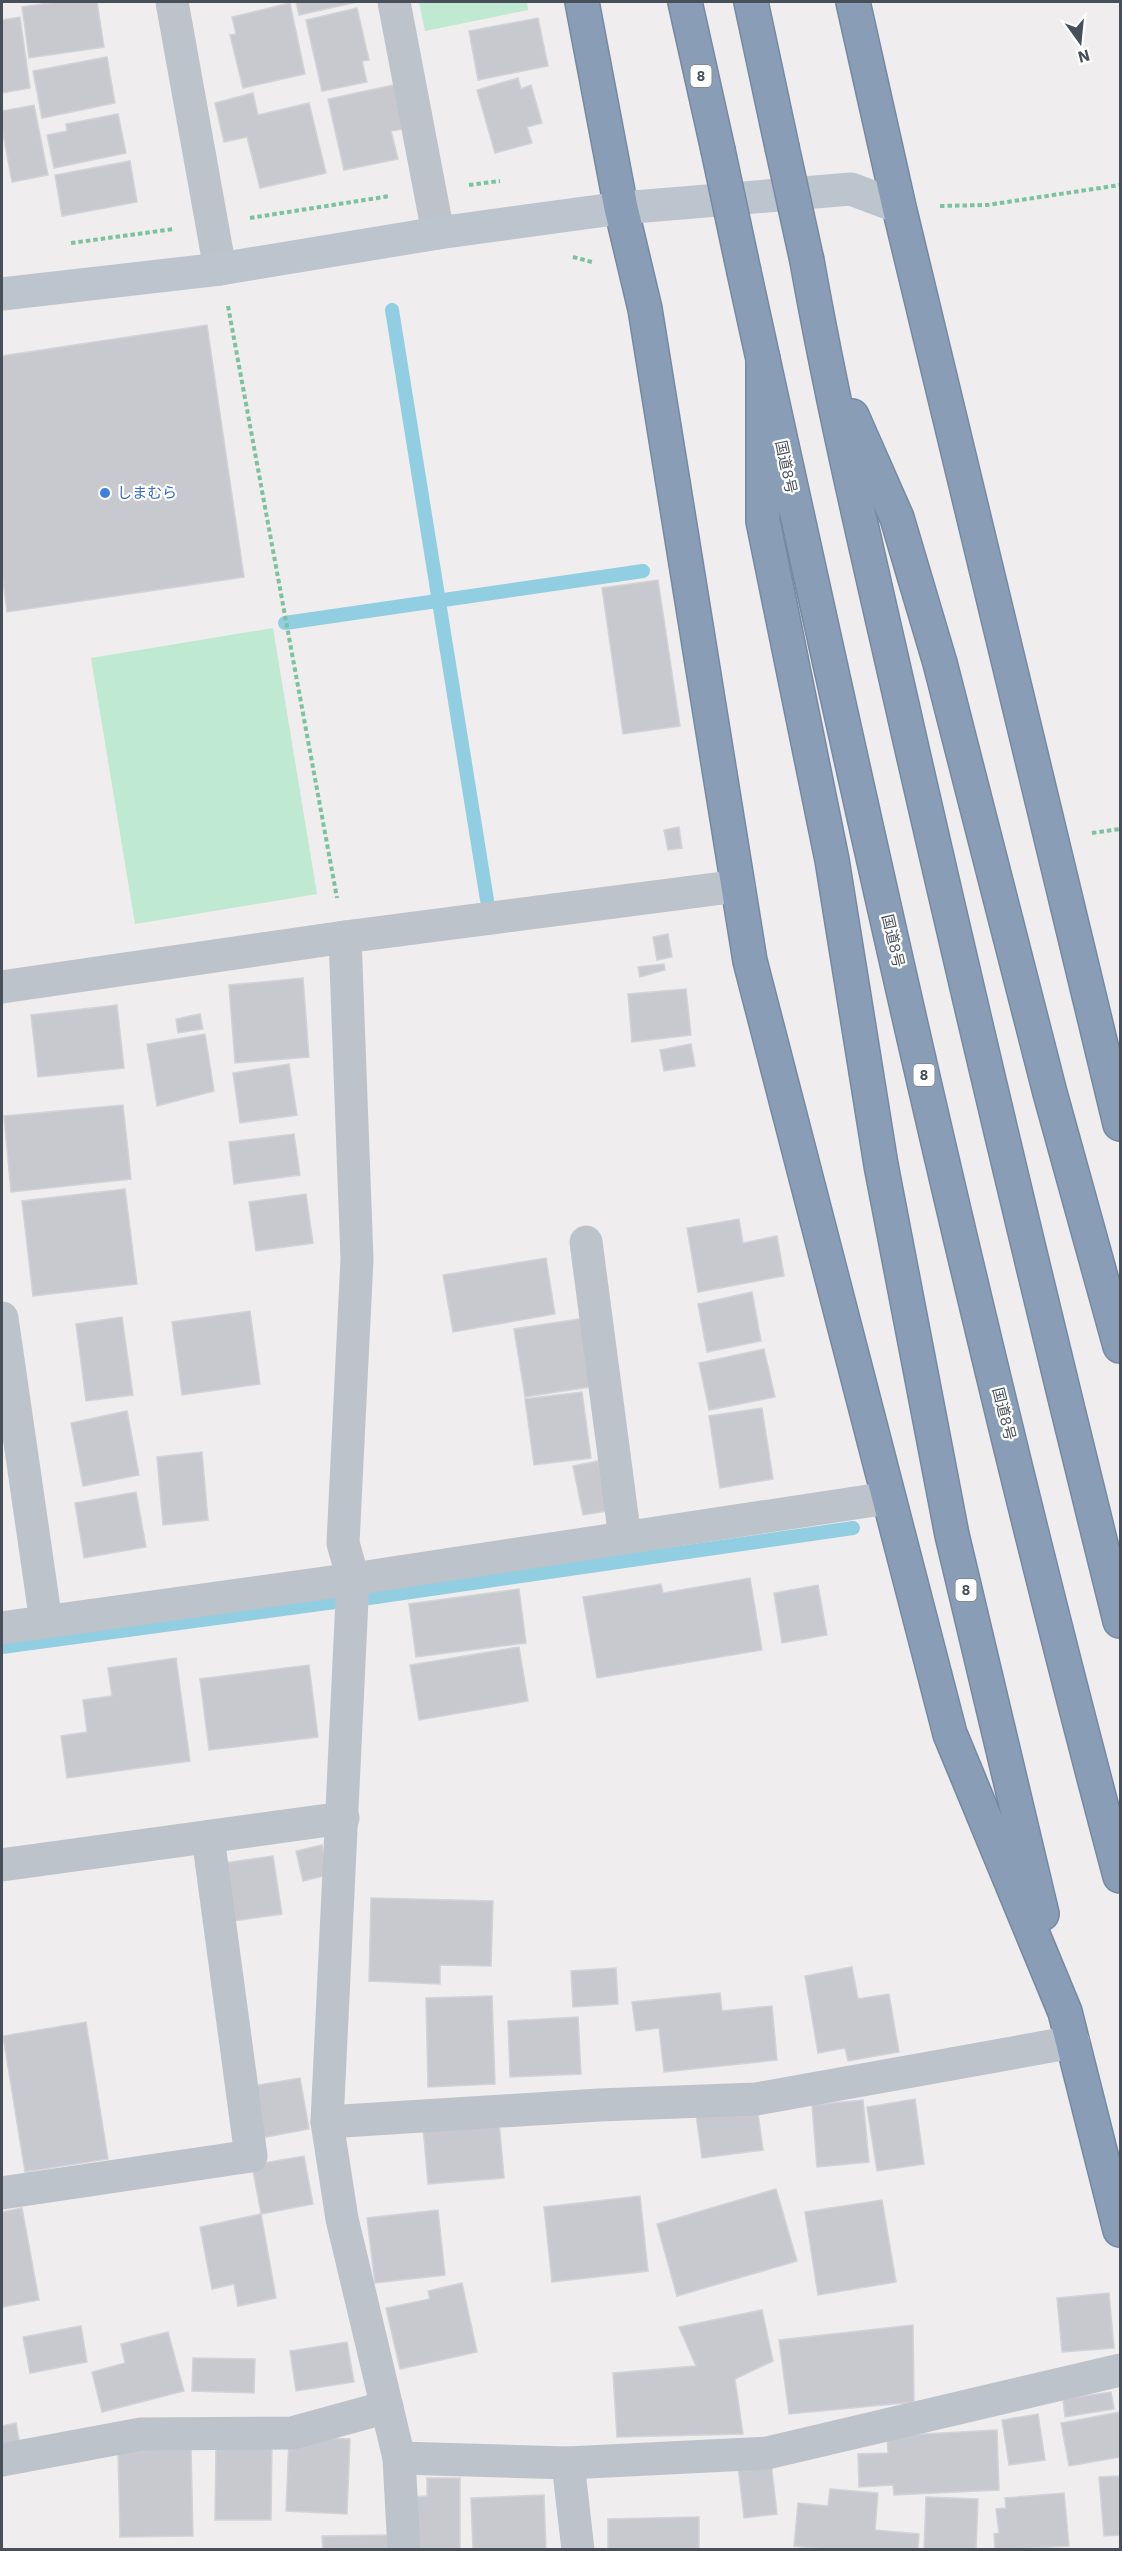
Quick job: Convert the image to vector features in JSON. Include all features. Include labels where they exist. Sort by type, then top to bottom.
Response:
[{"type":"highway","points":[[582,2],[621,208],[645,309],[750,961],[950,1734],[1070,2027],[1120,2230]]},
{"type":"highway","name":"国道8号","points":[[685,2],[834,684],[987,1346],[1120,1876]]},
{"type":"highway","points":[[751,2],[807,261],[823,351],[932,837],[1046,1323],[1120,1621]]},
{"type":"highway","points":[[853,2],[899,207],[1120,1124]]},
{"type":"highway","points":[[823,351],[897,518],[940,663],[1050,1093],[1120,1346]]},
{"type":"highway","name":"8","points":[[763,359],[763,521],[832,860],[881,1165],[952,1535],[1070,2027]]},
{"type":"street","points":[[172,2],[210,224],[220,269]]},
{"type":"street","points":[[394,2],[438,233]]},
{"type":"street","points":[[2,294],[220,269],[438,233],[621,208],[851,189],[899,207]]},
{"type":"street","points":[[2,987],[345,937],[738,886]]},
{"type":"street","points":[[345,937],[357,1259],[343,1543],[353,1579],[327,2122],[342,2219],[399,2458],[404,2550]]},
{"type":"street","points":[[586,1242],[625,1538]]},
{"type":"street","points":[[2,1318],[46,1622]]},
{"type":"street","points":[[2,1628],[353,1579],[888,1498]]},
{"type":"street","points":[[2,1865],[343,1818]]},
{"type":"street","points":[[2,2193],[250,2156],[208,1837]]},
{"type":"street","points":[[327,2122],[756,2098],[1070,2027]]},
{"type":"street","points":[[399,2458],[568,2463],[767,2453],[1120,2370]]},
{"type":"street","points":[[2,2460],[141,2434],[292,2433],[387,2407]]},
{"type":"street","points":[[568,2463],[578,2550]]},
{"type":"path","points":[[60,244],[506,180]]},
{"type":"path","points":[[899,207],[987,205],[1120,185]]},
{"type":"path","points":[[220,269],[345,937]]},
{"type":"green space","points":[[419,2],[527,2],[528,10],[425,31]]},
{"type":"green space","points":[[273,628],[317,894],[135,924],[91,658]]},
{"type":"building","points":[[56,2],[97,2],[104,47],[29,58],[22,7]]},
{"type":"building","points":[[296,2],[357,2],[299,15]]},
{"type":"building","points":[[290,3],[305,74],[243,88],[230,35],[236,34],[232,17]]},
{"type":"building","points":[[357,8],[369,60],[362,61],[367,82],[322,91],[306,20]]},
{"type":"building","points":[[20,17],[30,88],[2,93],[2,20]]},
{"type":"building","points":[[538,18],[548,66],[478,80],[469,31]]},
{"type":"building","points":[[107,57],[115,103],[42,118],[33,71]]},
{"type":"building","points":[[518,78],[521,89],[531,85],[542,123],[527,127],[532,143],[495,153],[477,90]]},
{"type":"building","points":[[394,85],[403,129],[391,131],[398,159],[344,170],[328,99]]},
{"type":"building","points":[[253,93],[258,115],[309,103],[326,173],[260,188],[247,137],[224,142],[215,103]]},
{"type":"building","points":[[34,105],[48,175],[12,182],[2,128],[2,111]]},
{"type":"building","points":[[118,114],[126,153],[54,168],[47,135],[67,131],[66,124]]},
{"type":"building","points":[[130,161],[137,202],[62,216],[55,175]]},
{"type":"building","points":[[207,325],[244,577],[7,612],[2,574],[2,356]]},
{"type":"building","points":[[658,580],[680,726],[623,734],[602,588]]},
{"type":"building","points":[[679,827],[682,848],[668,850],[664,830]]},
{"type":"building","points":[[668,934],[672,957],[657,960],[653,937]]},
{"type":"building","points":[[664,964],[665,970],[640,977],[638,967]]},
{"type":"building","points":[[303,978],[309,1057],[235,1063],[229,985]]},
{"type":"building","points":[[686,989],[691,1035],[632,1042],[628,994]]},
{"type":"building","points":[[117,1005],[124,1068],[38,1077],[31,1015]]},
{"type":"building","points":[[200,1014],[203,1029],[178,1033],[176,1019]]},
{"type":"building","points":[[205,1034],[214,1091],[157,1106],[147,1044]]},
{"type":"building","points":[[691,1044],[695,1066],[664,1071],[660,1050]]},
{"type":"building","points":[[289,1064],[297,1115],[240,1123],[233,1073]]},
{"type":"building","points":[[123,1105],[131,1179],[11,1192],[4,1116]]},
{"type":"building","points":[[294,1134],[300,1175],[234,1184],[229,1142]]},
{"type":"building","points":[[125,1189],[137,1284],[33,1296],[22,1201]]},
{"type":"building","points":[[306,1194],[313,1243],[256,1251],[249,1202]]},
{"type":"building","points":[[739,1219],[743,1243],[777,1236],[784,1276],[698,1292],[687,1228]]},
{"type":"building","points":[[546,1258],[555,1314],[453,1332],[443,1275]]},
{"type":"building","points":[[752,1292],[761,1341],[707,1352],[698,1304]]},
{"type":"building","points":[[250,1311],[260,1384],[182,1395],[172,1322]]},
{"type":"building","points":[[122,1317],[133,1395],[86,1401],[76,1324]]},
{"type":"building","points":[[585,1318],[596,1386],[525,1397],[514,1329]]},
{"type":"building","points":[[764,1349],[775,1397],[709,1410],[699,1363]]},
{"type":"building","points":[[582,1392],[591,1458],[534,1465],[525,1399]]},
{"type":"building","points":[[762,1408],[773,1479],[720,1488],[709,1416]]},
{"type":"building","points":[[127,1411],[139,1475],[83,1486],[71,1423]]},
{"type":"building","points":[[202,1452],[208,1520],[163,1525],[157,1457]]},
{"type":"building","points":[[598,1461],[608,1511],[583,1515],[573,1466]]},
{"type":"building","points":[[136,1492],[146,1547],[84,1558],[75,1503]]},
{"type":"building","points":[[750,1578],[762,1650],[597,1678],[583,1597],[661,1584],[663,1593]]},
{"type":"building","points":[[818,1585],[827,1635],[782,1643],[774,1593]]},
{"type":"building","points":[[519,1589],[526,1643],[416,1657],[409,1604]]},
{"type":"building","points":[[519,1647],[528,1701],[419,1720],[410,1665]]},
{"type":"building","points":[[176,1658],[190,1761],[67,1778],[61,1736],[87,1732],[83,1700],[112,1696],[108,1668]]},
{"type":"building","points":[[309,1665],[318,1737],[209,1750],[200,1679]]},
{"type":"building","points":[[322,1845],[328,1875],[303,1881],[296,1851]]},
{"type":"building","points":[[273,1856],[282,1914],[227,1922],[218,1864]]},
{"type":"building","points":[[371,1898],[493,1901],[491,1966],[440,1965],[440,1984],[369,1981]]},
{"type":"building","points":[[852,1967],[858,1999],[889,1994],[899,2052],[848,2061],[845,2048],[818,2053],[805,1976]]},
{"type":"building","points":[[616,1968],[618,2004],[573,2007],[571,1971]]},
{"type":"building","points":[[720,1993],[722,2011],[772,2006],[777,2060],[664,2072],[659,2028],[636,2031],[632,2002]]},
{"type":"building","points":[[492,1996],[495,2084],[428,2087],[426,1998]]},
{"type":"building","points":[[578,2017],[581,2074],[510,2077],[508,2021]]},
{"type":"building","points":[[86,2022],[108,2159],[25,2172],[3,2036]]},
{"type":"building","points":[[300,2078],[309,2129],[255,2139],[246,2087]]},
{"type":"building","points":[[756,2099],[763,2150],[702,2158],[695,2107]]},
{"type":"building","points":[[915,2099],[924,2164],[877,2171],[867,2107]]},
{"type":"building","points":[[863,2100],[869,2162],[817,2167],[812,2105]]},
{"type":"building","points":[[499,2121],[504,2178],[428,2184],[423,2127]]},
{"type":"building","points":[[304,2156],[313,2204],[261,2214],[252,2165]]},
{"type":"building","points":[[776,2189],[797,2261],[677,2296],[657,2224]]},
{"type":"building","points":[[640,2196],[648,2271],[552,2282],[544,2207]]},
{"type":"building","points":[[882,2200],[896,2282],[818,2295],[805,2212]]},
{"type":"building","points":[[22,2208],[39,2300],[2,2307],[2,2212]]},
{"type":"building","points":[[438,2210],[445,2275],[375,2283],[367,2218]]},
{"type":"building","points":[[261,2214],[276,2298],[238,2306],[234,2284],[212,2289],[200,2227]]},
{"type":"building","points":[[462,2283],[477,2352],[400,2369],[386,2308],[430,2299],[428,2291]]},
{"type":"building","points":[[1109,2293],[1114,2348],[1062,2352],[1057,2298]]},
{"type":"building","points":[[762,2310],[773,2361],[735,2379],[743,2434],[617,2437],[613,2373],[696,2366],[679,2327]]},
{"type":"building","points":[[913,2325],[914,2402],[789,2414],[779,2340]]},
{"type":"building","points":[[81,2326],[87,2362],[30,2373],[23,2337]]},
{"type":"building","points":[[168,2332],[184,2391],[102,2412],[92,2372],[125,2363],[121,2344]]},
{"type":"building","points":[[347,2342],[354,2382],[296,2391],[290,2351]]},
{"type":"building","points":[[193,2358],[255,2359],[254,2393],[192,2391]]},
{"type":"building","points":[[1111,2392],[1114,2409],[1065,2417],[1063,2399]]},
{"type":"building","points":[[1120,2412],[1120,2457],[1069,2466],[1061,2423]]},
{"type":"building","points":[[1038,2414],[1045,2460],[1009,2465],[1002,2420]]},
{"type":"building","points":[[16,2423],[20,2446],[2,2450],[2,2426]]},
{"type":"building","points":[[997,2430],[999,2490],[894,2495],[893,2485],[859,2487],[858,2454],[888,2453],[887,2436]]},
{"type":"building","points":[[289,2437],[350,2439],[347,2514],[286,2511]]},
{"type":"building","points":[[216,2442],[272,2442],[271,2520],[215,2520]]},
{"type":"building","points":[[191,2448],[193,2536],[120,2537],[118,2450]]},
{"type":"building","points":[[771,2462],[777,2514],[744,2518],[738,2466]]},
{"type":"building","points":[[1120,2476],[1120,2535],[1104,2536],[1099,2477]]},
{"type":"building","points":[[427,2478],[460,2478],[460,2550],[410,2550],[410,2497],[427,2496]]},
{"type":"building","points":[[830,2489],[878,2493],[875,2530],[919,2534],[918,2550],[835,2550],[794,2546],[798,2503],[828,2506]]},
{"type":"building","points":[[1064,2493],[1069,2546],[995,2550],[994,2534],[999,2533],[996,2509],[1006,2508],[1005,2498]]},
{"type":"building","points":[[544,2495],[546,2550],[473,2550],[471,2498]]},
{"type":"building","points":[[926,2497],[978,2499],[976,2550],[924,2550]]},
{"type":"building","points":[[699,2517],[699,2550],[608,2550],[608,2519]]},
{"type":"building","points":[[388,2535],[388,2550],[323,2550],[322,2536]]},
{"type":"waterway","points":[[392,310],[487,900]]},
{"type":"waterway","points":[[285,623],[643,571]]},
{"type":"waterway","points":[[369,1598],[853,1528]]},
{"type":"waterway","points":[[2,1647],[335,1602]]},
{"type":"place","name":"しまむら","points":[[105,493]]}]
